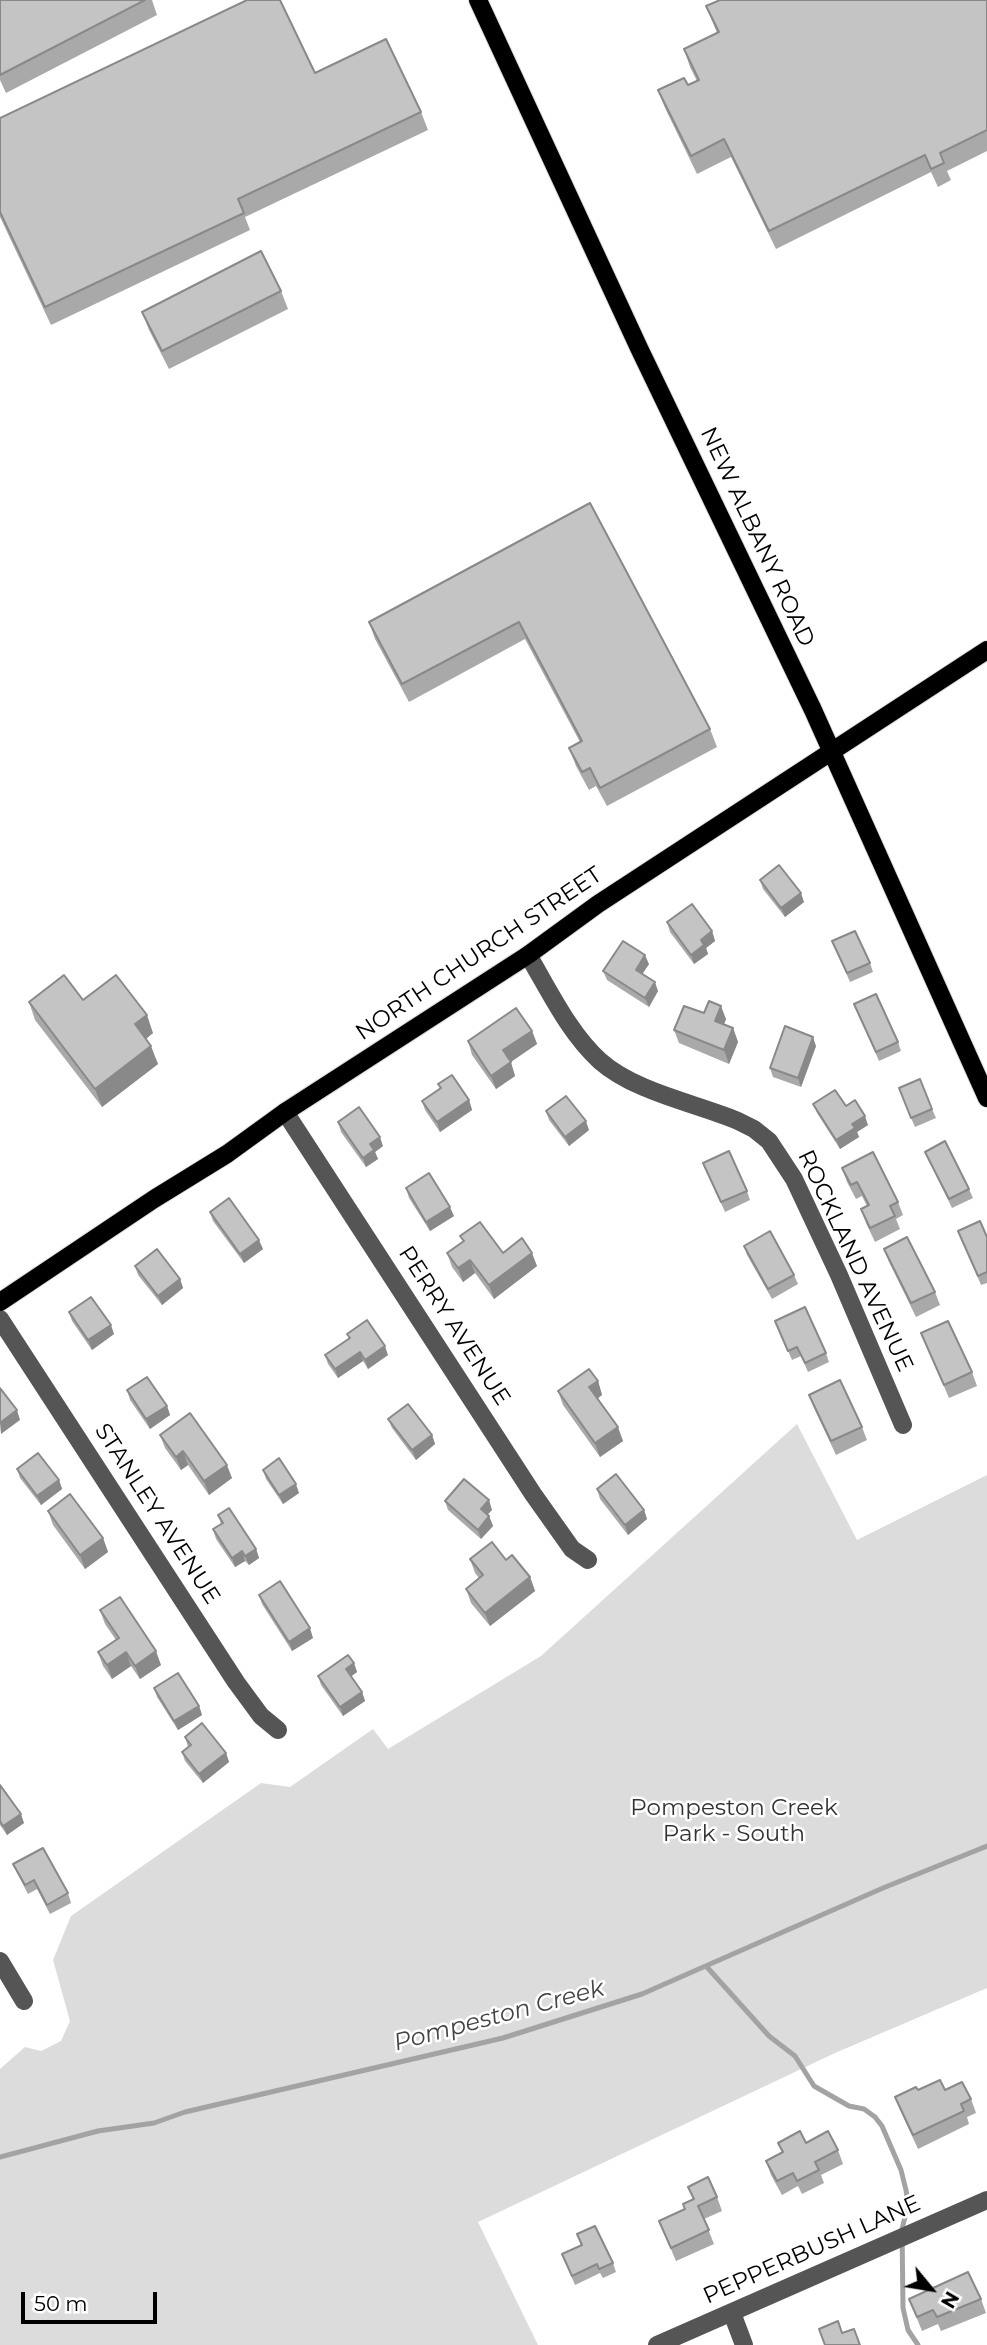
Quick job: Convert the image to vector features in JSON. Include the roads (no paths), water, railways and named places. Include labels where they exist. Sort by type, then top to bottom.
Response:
[{"type":"main road","name":"NEW ALBANY ROAD","points":[[478,0],[573,208],[831,751],[987,1098]]},
{"type":"main road","name":"NORTH CHURCH STREET","points":[[0,1302],[154,1199],[227,1154],[285,1112],[528,955],[598,904],[987,650]]},
{"type":"street","name":"ROCKLAND AVENUE","points":[[528,955],[578,1035],[602,1063],[635,1083],[738,1121],[769,1141],[794,1180],[817,1226],[903,1425]]},
{"type":"street","name":"PERRY AVENUE","points":[[285,1112],[533,1494],[572,1549],[588,1560]]},
{"type":"street","name":"STANLEY AVENUE","points":[[0,1319],[236,1682],[261,1716],[278,1730]]},
{"type":"street","points":[[0,1961],[24,2001]]},
{"type":"street","name":"PEPPERBUSH LANE","points":[[657,2345],[987,2200]]},
{"type":"street","points":[[732,2313],[744,2345]]},
{"type":"waterway","name":"Pompeston Creek","points":[[0,2157],[98,2131],[154,2123],[185,2112],[503,2038],[642,1994],[883,1888],[987,1846]]},
{"type":"waterway","points":[[706,1966],[769,2036],[795,2056],[814,2086],[849,2106],[864,2109],[882,2126],[901,2170],[906,2190],[908,2205],[902,2229],[903,2308],[908,2330],[918,2345]]},
{"type":"park label","name":"Pompeston Creek Park - South","points":[[734,1821]]}]
